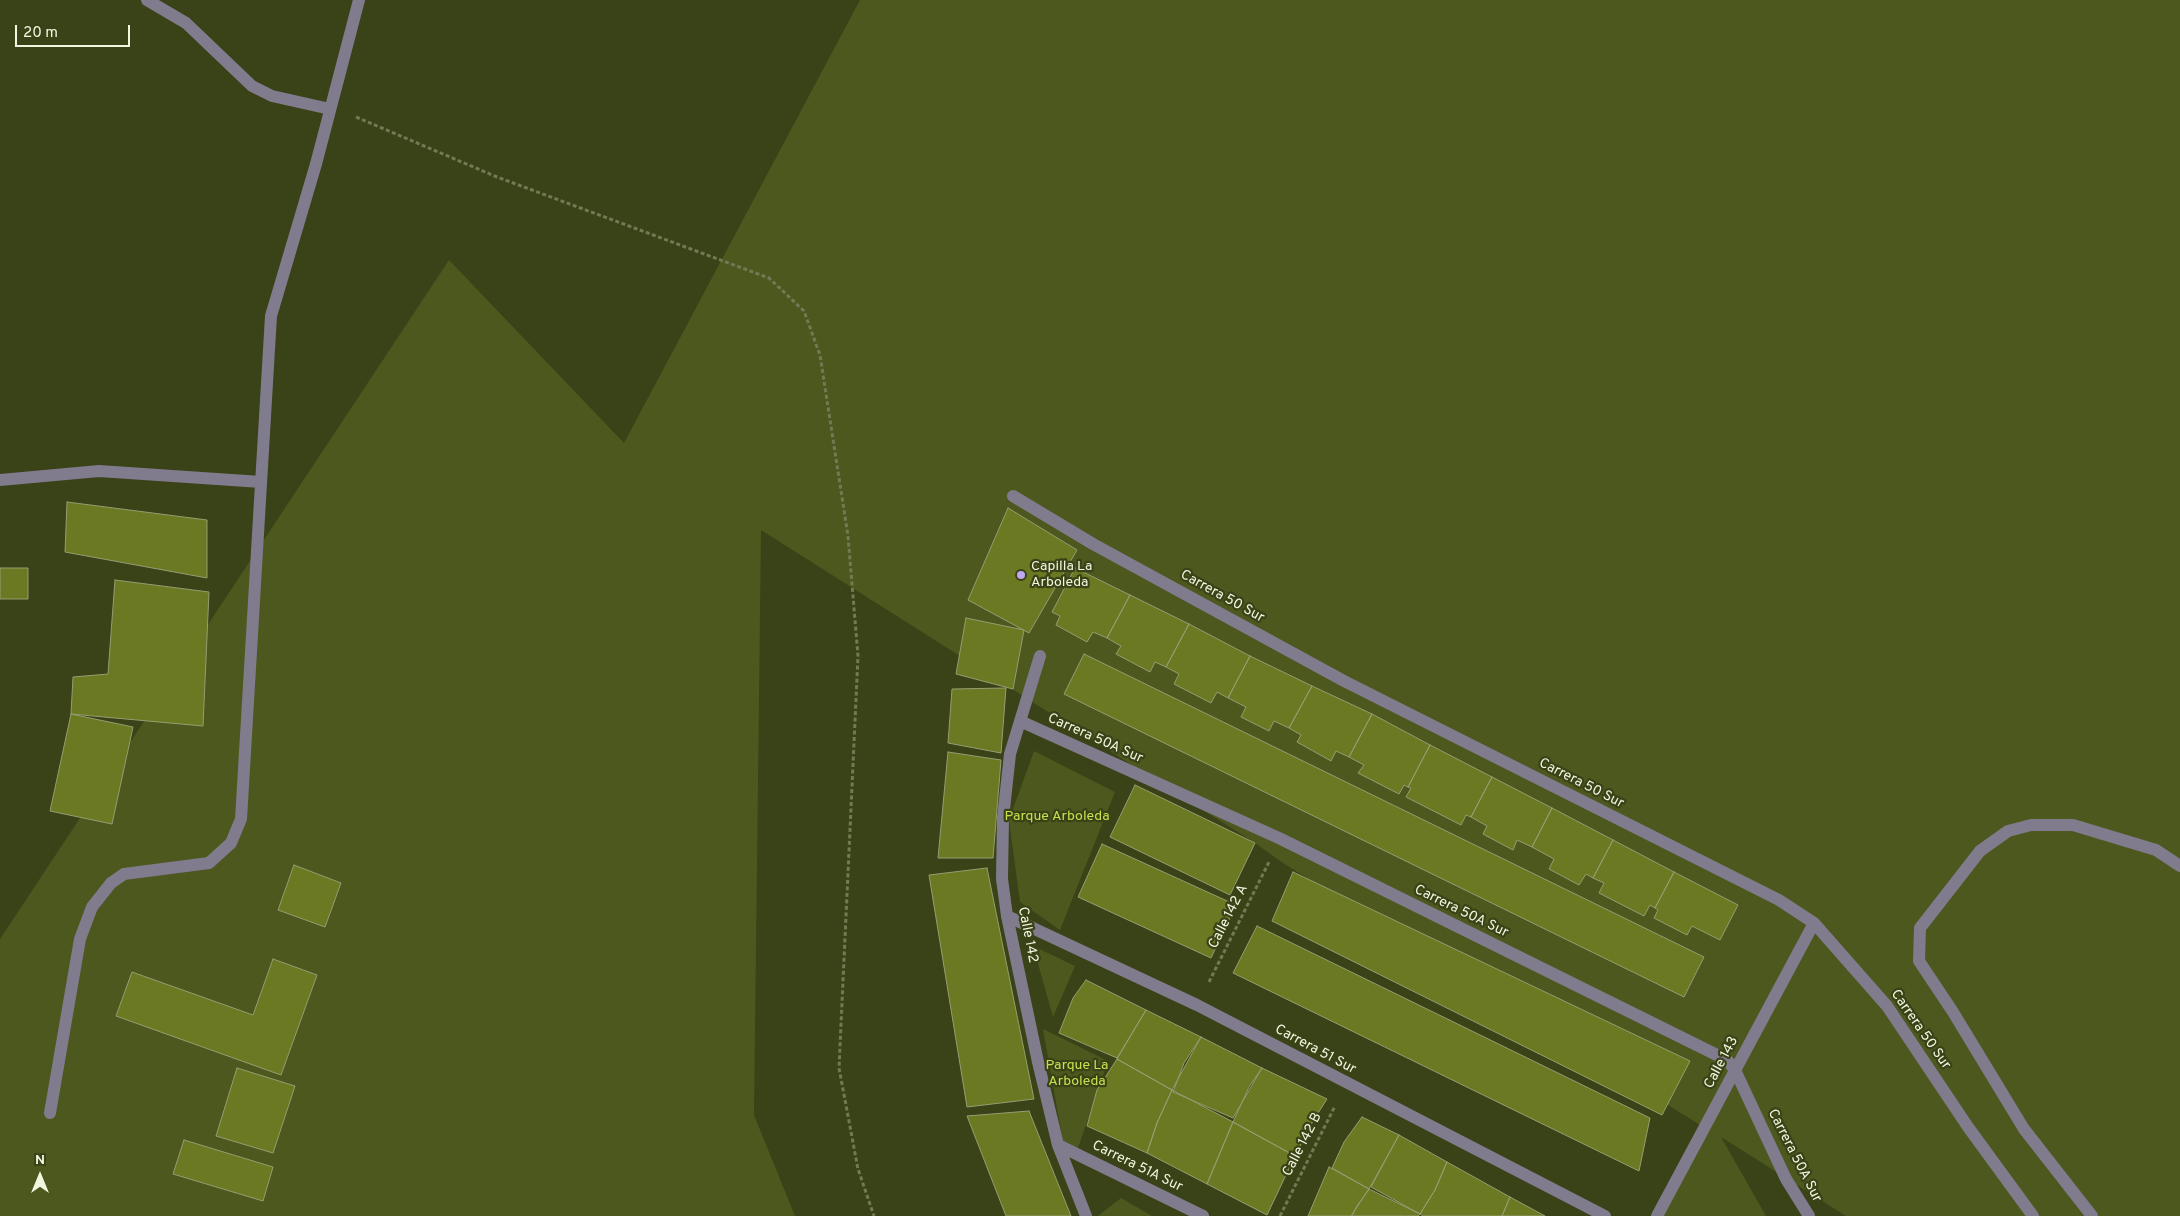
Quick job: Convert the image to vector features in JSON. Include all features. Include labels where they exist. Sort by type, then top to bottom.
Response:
[{"type":"street","points":[[147,0],[186,23],[252,86],[272,96],[330,109]]},
{"type":"street","points":[[50,1113],[80,939],[92,907],[111,883],[124,874],[208,863],[232,843],[241,819],[271,316],[316,164],[359,0]]},
{"type":"street","points":[[0,480],[100,472],[262,482]]},
{"type":"street","name":"Carrera 50 Sur","points":[[1013,496],[1093,544],[1344,681],[1780,900],[1814,923],[1887,1006],[1968,1127],[2033,1216]]},
{"type":"street","name":"Calle 142","points":[[1040,656],[1010,754],[1003,818],[1002,879],[1007,916],[1058,1145],[1086,1216]]},
{"type":"street","name":"Carrera 50A Sur","points":[[1020,721],[1281,839],[1727,1060],[1736,1070],[1786,1179],[1809,1216]]},
{"type":"street","points":[[2092,1216],[2024,1129],[1953,1012],[1919,961],[1920,928],[1980,852],[2008,831],[2031,825],[2073,825],[2156,850],[2180,866]]},
{"type":"street","name":"Carrera 51 Sur","points":[[1007,916],[1197,1005],[1606,1216]]},
{"type":"street","name":"Calle 143","points":[[1657,1216],[1814,923]]},
{"type":"street","name":"Carrera 51A Sur","points":[[1058,1145],[1203,1216]]},
{"type":"path","points":[[330,109],[364,119],[498,177],[768,278],[804,311],[820,354],[848,536],[858,656],[839,1068],[858,1169],[874,1216]]},
{"type":"path","name":"Calle 142 A","points":[[1197,1005],[1281,839]]},
{"type":"path","name":"Calle 142 B","points":[[1280,1216],[1347,1083]]},
{"type":"green space","points":[[860,0],[2180,0],[2180,1216],[1846,1216],[1721,1137],[1766,1216],[1655,1216],[1700,1125],[1283,863],[1255,843],[761,530],[754,1115],[795,1216],[0,1216],[0,939],[449,260],[624,443]]},
{"type":"green space","name":"Parque Arboleda","points":[[1034,751],[1115,792],[1060,930],[1020,902],[1009,820]]},
{"type":"green space","points":[[1033,946],[1075,966],[1053,1017]]},
{"type":"green space","name":"Parque La Arboleda","points":[[1043,1029],[1108,1061],[1078,1148],[1064,1148]]},
{"type":"green space","points":[[1121,1198],[1152,1216],[1098,1216]]},
{"type":"building","points":[[67,502],[207,520],[207,578],[65,552]]},
{"type":"building","name":"Capilla La Arboleda","points":[[1008,508],[1077,550],[1029,633],[968,600]]},
{"type":"building","points":[[0,568],[28,568],[28,599],[0,599]]},
{"type":"building","points":[[1075,568],[1130,595],[1107,638],[1093,632],[1087,642],[1056,625],[1060,616],[1052,612]]},
{"type":"building","points":[[115,580],[209,592],[203,726],[71,714],[73,677],[108,674]]},
{"type":"building","points":[[1130,595],[1189,624],[1166,667],[1155,662],[1150,672],[1116,654],[1121,646],[1107,638]]},
{"type":"building","points":[[966,618],[1024,630],[1013,689],[956,674]]},
{"type":"building","points":[[1189,624],[1250,656],[1228,698],[1217,692],[1211,703],[1174,684],[1179,674],[1166,667]]},
{"type":"building","points":[[1084,654],[1704,957],[1684,997],[1064,694]]},
{"type":"building","points":[[1250,656],[1312,686],[1289,728],[1274,721],[1269,731],[1241,717],[1246,707],[1228,698]]},
{"type":"building","points":[[1312,686],[1372,714],[1349,757],[1336,751],[1331,761],[1297,742],[1301,735],[1289,728]]},
{"type":"building","points":[[1006,688],[1001,753],[948,743],[952,689]]},
{"type":"building","points":[[71,714],[133,727],[112,824],[50,811]]},
{"type":"building","points":[[1372,714],[1430,745],[1408,787],[1404,785],[1399,794],[1358,773],[1364,765],[1349,757]]},
{"type":"building","points":[[1430,745],[1492,777],[1471,817],[1466,815],[1461,825],[1406,797],[1411,788],[1408,787]]},
{"type":"building","points":[[948,752],[1001,760],[993,858],[938,858]]},
{"type":"building","points":[[1492,777],[1552,808],[1532,847],[1517,840],[1513,850],[1483,834],[1487,826],[1471,817]]},
{"type":"building","points":[[1135,785],[1255,843],[1230,895],[1110,837]]},
{"type":"building","points":[[1552,808],[1613,840],[1593,878],[1586,874],[1579,885],[1549,869],[1554,859],[1532,847]]},
{"type":"building","points":[[1613,840],[1674,872],[1655,908],[1650,905],[1644,916],[1599,893],[1604,883],[1593,878]]},
{"type":"building","points":[[1102,844],[1236,905],[1211,958],[1078,897]]},
{"type":"building","points":[[294,865],[341,883],[325,927],[278,910]]},
{"type":"building","points":[[987,868],[1034,1099],[967,1107],[929,875]]},
{"type":"building","points":[[1293,872],[1690,1061],[1662,1115],[1272,921]]},
{"type":"building","points":[[1674,872],[1738,905],[1720,940],[1692,926],[1687,935],[1654,918],[1658,910],[1655,908]]},
{"type":"building","points":[[1257,926],[1650,1118],[1639,1171],[1233,973]]},
{"type":"building","points":[[273,959],[317,975],[281,1075],[116,1016],[132,972],[253,1015]]},
{"type":"building","points":[[1086,980],[1146,1010],[1117,1058],[1059,1033],[1073,998]]},
{"type":"building","points":[[1146,1010],[1201,1037],[1172,1090],[1117,1059]]},
{"type":"building","points":[[1201,1037],[1262,1068],[1233,1118],[1173,1092],[1184,1063]]},
{"type":"building","points":[[1117,1059],[1172,1090],[1157,1123],[1147,1153],[1087,1126],[1097,1090]]},
{"type":"building","points":[[237,1068],[295,1086],[273,1153],[216,1136]]},
{"type":"building","points":[[1262,1068],[1327,1099],[1295,1156],[1233,1122],[1249,1087]]},
{"type":"building","points":[[1172,1090],[1233,1122],[1207,1184],[1147,1153],[1157,1123]]},
{"type":"building","points":[[1029,1111],[1071,1216],[1006,1216],[967,1116]]},
{"type":"building","points":[[1362,1117],[1399,1135],[1369,1189],[1332,1168],[1344,1142]]},
{"type":"building","points":[[1233,1122],[1295,1156],[1267,1215],[1207,1184]]},
{"type":"building","points":[[1399,1135],[1447,1162],[1435,1190],[1420,1214],[1371,1187]]},
{"type":"building","points":[[184,1140],[273,1167],[263,1201],[173,1174]]},
{"type":"building","points":[[1447,1162],[1510,1197],[1502,1216],[1423,1216],[1420,1214],[1435,1190]]},
{"type":"building","points":[[1329,1167],[1369,1189],[1351,1216],[1308,1216]]},
{"type":"building","points":[[1369,1189],[1420,1214],[1418,1216],[1352,1216]]},
{"type":"building","points":[[1510,1197],[1545,1216],[1502,1216]]},
{"type":"place","name":"Capilla La Arboleda","points":[[1021,575]]}]
